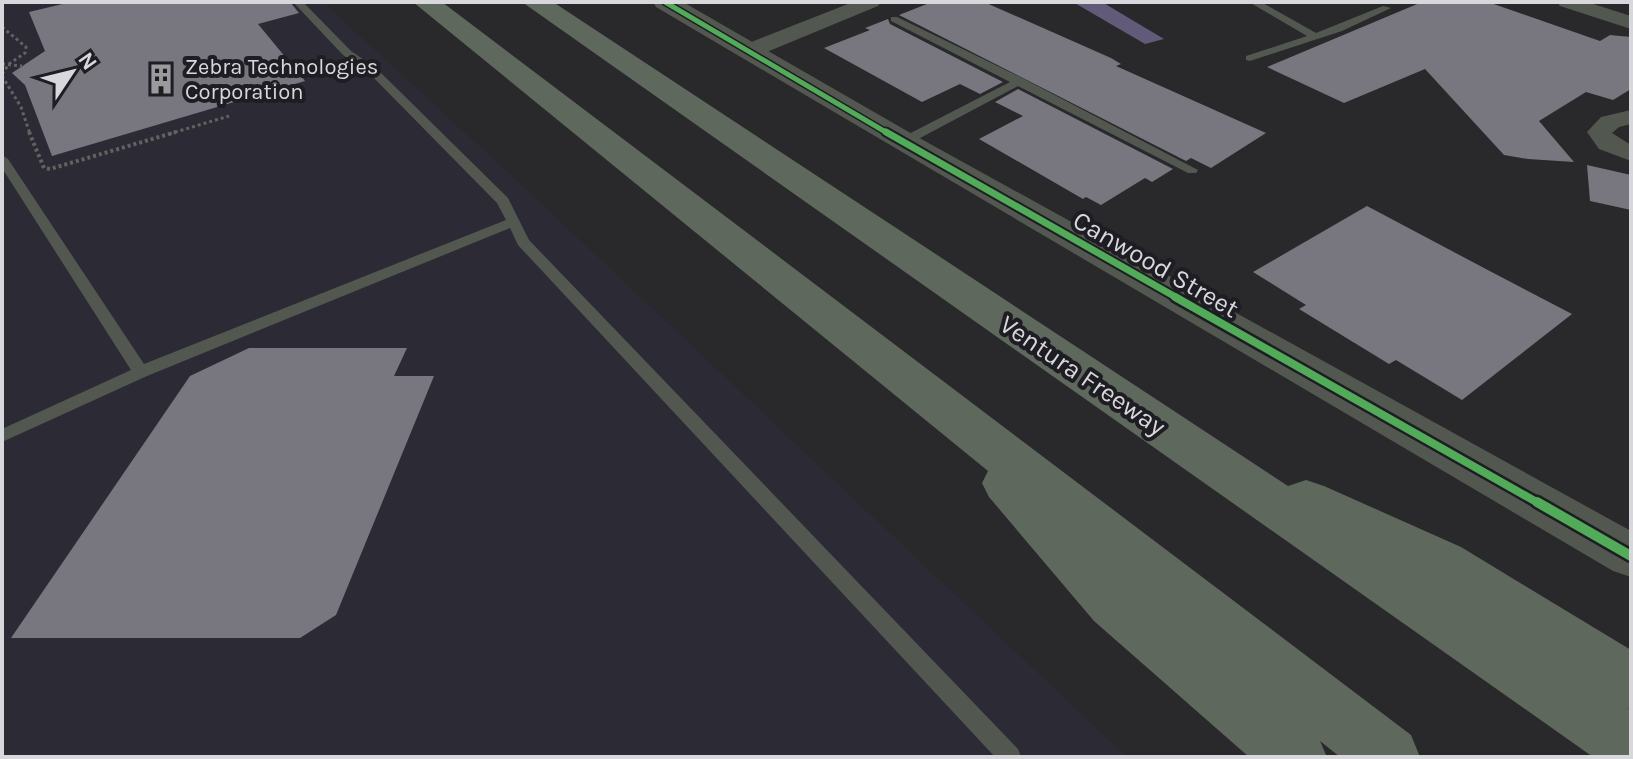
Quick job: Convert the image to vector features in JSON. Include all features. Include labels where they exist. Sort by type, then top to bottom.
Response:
[{"type":"highway","points":[[426,2],[1389,757]]},
{"type":"highway","name":"Ventura Freeway","points":[[535,2],[1631,747]]},
{"type":"highway","points":[[936,402],[1113,604],[1296,757]]},
{"type":"highway","points":[[1184,443],[1442,563],[1631,682]]},
{"type":"street","name":"Canwood Street","points":[[665,2],[903,142],[1631,556]]},
{"type":"street","points":[[737,44],[813,11],[871,2]]},
{"type":"street","points":[[1567,2],[1631,23]]},
{"type":"street","points":[[1631,117],[1610,122],[1599,132],[1601,138],[1615,148],[1631,153]]},
{"type":"lane","points":[[298,2],[347,53],[372,70],[503,201],[523,242],[1010,757]]},
{"type":"lane","points":[[1254,2],[1313,35]]},
{"type":"lane","points":[[1250,58],[1338,29],[1386,8]]},
{"type":"lane","points":[[894,19],[1192,170]]},
{"type":"lane","points":[[903,142],[1020,81]]},
{"type":"lane","points":[[2,159],[141,372]]},
{"type":"lane","points":[[2,436],[141,372],[513,222]]},
{"type":"path","points":[[2,3],[9,2]]},
{"type":"path","points":[[2,27],[26,47],[25,53],[9,64],[2,75],[21,107],[36,154],[44,168],[50,169],[229,116]]},
{"type":"path","points":[[2,64],[22,66]]},
{"type":"shaded area","points":[[2,2],[323,2],[540,202],[1127,757],[2,757]]},
{"type":"shaded area","points":[[1073,2],[1102,2],[1164,39],[1145,44]]},
{"type":"building","name":"Zebra Technologies Corporation","points":[[71,2],[290,2],[299,13],[258,24],[305,81],[52,156],[25,85],[12,73],[45,51],[29,12]]},
{"type":"building","points":[[932,2],[984,2],[1111,58],[1121,64],[1116,66],[1266,133],[1211,168],[1191,158],[1186,161],[899,15]]},
{"type":"building","points":[[1422,2],[1488,2],[1600,41],[1610,35],[1631,37],[1631,89],[1613,100],[1586,92],[1539,121],[1574,162],[1504,155],[1425,69],[1344,103],[1267,67]]},
{"type":"building","points":[[888,19],[890,24],[1003,82],[980,94],[960,84],[922,102],[824,48],[870,30],[865,28]]},
{"type":"building","points":[[1018,89],[1173,169],[1152,182],[1145,178],[1101,205],[1086,197],[1083,199],[979,139],[1023,116],[995,102]]},
{"type":"building","points":[[1587,165],[1631,175],[1631,210],[1590,201]]},
{"type":"building","points":[[1367,206],[1572,314],[1462,400],[1396,360],[1389,364],[1299,309],[1306,305],[1253,272]]},
{"type":"building","points":[[249,348],[407,348],[394,376],[434,376],[336,615],[300,638],[11,638],[190,376]]},
{"type":"cycle path","points":[[665,2],[903,142],[1631,556]]},
{"type":"place","name":"Zebra Technologies Corporation","points":[[161,79]]}]
